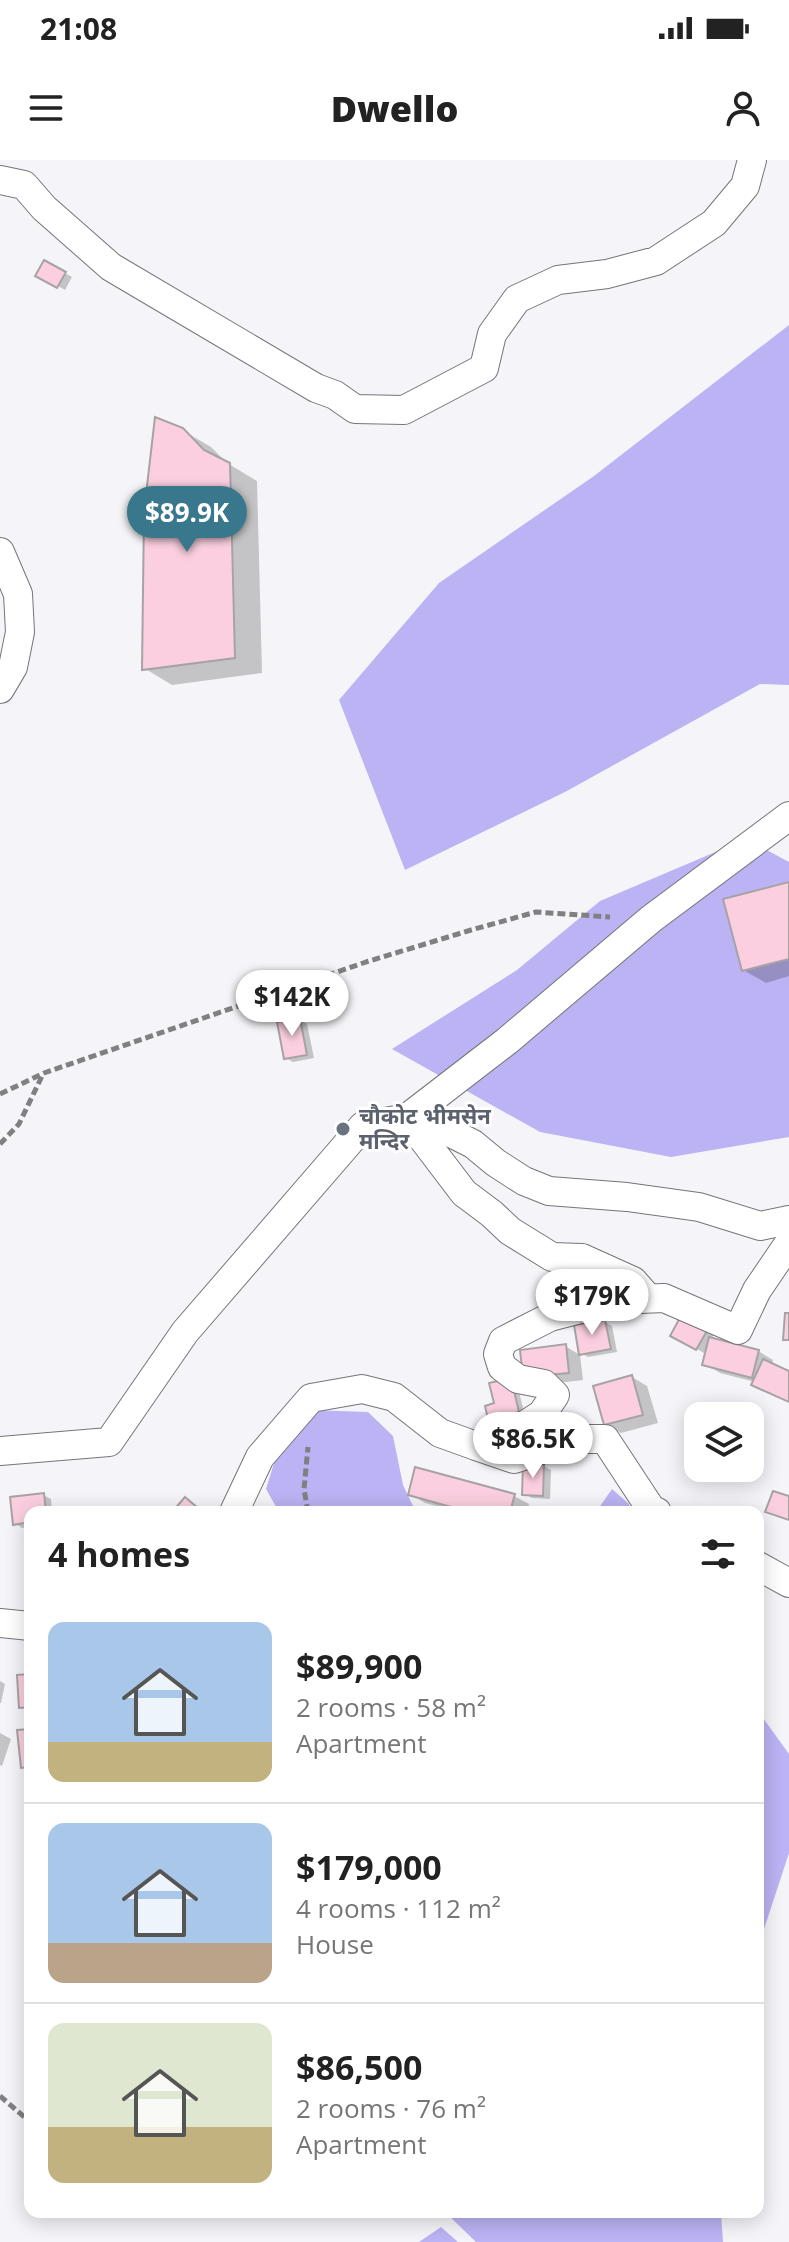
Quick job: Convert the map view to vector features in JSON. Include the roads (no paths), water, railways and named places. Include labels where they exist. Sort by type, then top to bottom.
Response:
[{"type":"street","points":[[0,180],[24,185],[44,208],[111,267],[316,388],[335,395],[355,409],[404,410],[484,368],[492,334],[517,299],[558,280],[607,274],[656,261],[714,223],[745,186],[752,160]]},
{"type":"street","points":[[0,552],[18,594],[20,632],[13,667],[0,689]]},
{"type":"street","points":[[0,1451],[109,1442],[185,1332],[363,1126],[407,1118],[507,1041],[651,919],[789,816]]},
{"type":"street","points":[[407,1118],[447,1131],[473,1144],[524,1181],[549,1191],[699,1207],[760,1226],[789,1220]]},
{"type":"street","points":[[407,1118],[464,1193],[510,1231],[552,1257],[582,1258],[633,1281],[648,1298]]},
{"type":"street","points":[[476,1446],[522,1427],[542,1414],[555,1395],[544,1384],[518,1379],[502,1367],[498,1354],[503,1341],[550,1317],[615,1300],[648,1298],[664,1298],[738,1330],[757,1290],[789,1243]]},
{"type":"street","points":[[237,1506],[260,1457],[311,1398],[362,1389],[394,1397],[440,1433],[514,1459],[573,1439],[605,1439],[649,1506]]},
{"type":"street","points":[[764,1569],[789,1583]]},
{"type":"street","points":[[0,1623],[24,1625]]},
{"type":"place","name":"चौकोट भीमसेन मन्दिर","points":[[343,1129]]}]
